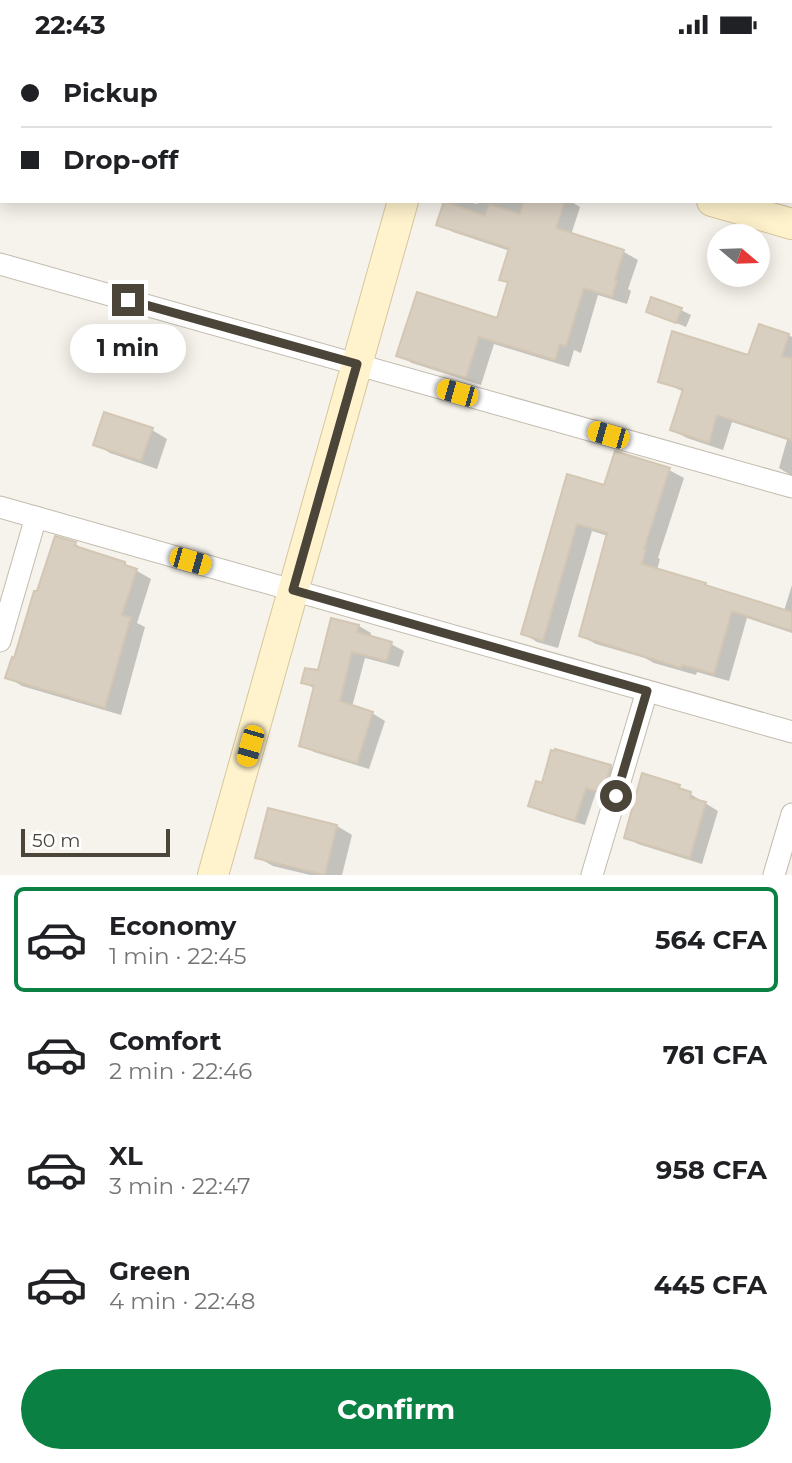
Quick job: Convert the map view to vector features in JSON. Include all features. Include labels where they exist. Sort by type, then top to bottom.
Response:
[{"type":"street","points":[[213,875],[402,203]]},
{"type":"street","points":[[719,203],[792,224]]},
{"type":"street","points":[[0,264],[792,487]]},
{"type":"street","points":[[0,507],[792,732]]},
{"type":"street","points":[[0,641],[36,517]]},
{"type":"street","points":[[592,875],[647,691]]},
{"type":"street","points":[[774,875],[792,814]]},
{"type":"building","points":[[443,203],[485,216],[489,204],[520,214],[523,203],[564,203],[556,228],[624,250],[612,297],[584,288],[566,346],[560,344],[555,360],[479,337],[466,378],[396,356],[417,292],[497,318],[508,282],[499,280],[509,248],[436,225]]},
{"type":"building","points":[[651,297],[682,308],[676,323],[646,312]]},
{"type":"building","points":[[759,324],[789,334],[782,357],[792,358],[792,440],[717,415],[709,443],[670,430],[683,389],[658,382],[672,331],[748,355]]},
{"type":"building","points":[[104,412],[153,428],[141,461],[93,445]]},
{"type":"building","points":[[615,451],[670,468],[644,549],[642,564],[792,612],[792,631],[732,611],[714,674],[682,665],[681,668],[579,636],[607,533],[577,524],[543,641],[521,634],[567,474],[604,485]]},
{"type":"building","points":[[55,536],[76,542],[75,546],[125,562],[125,565],[137,569],[122,615],[131,617],[105,708],[5,678]]},
{"type":"building","points":[[331,618],[359,625],[357,632],[392,642],[387,661],[352,652],[340,701],[373,712],[357,763],[299,746],[314,686],[301,683],[305,668],[318,670]]},
{"type":"building","points":[[551,750],[611,765],[603,793],[586,788],[575,821],[528,806],[536,781],[542,783]]},
{"type":"building","points":[[642,773],[680,785],[679,788],[691,792],[690,798],[706,802],[690,858],[624,838]]},
{"type":"building","points":[[268,808],[337,825],[325,875],[255,858]]},
{"type":"route","points":[[128,300],[357,364],[293,590],[647,691],[616,796]]}]
